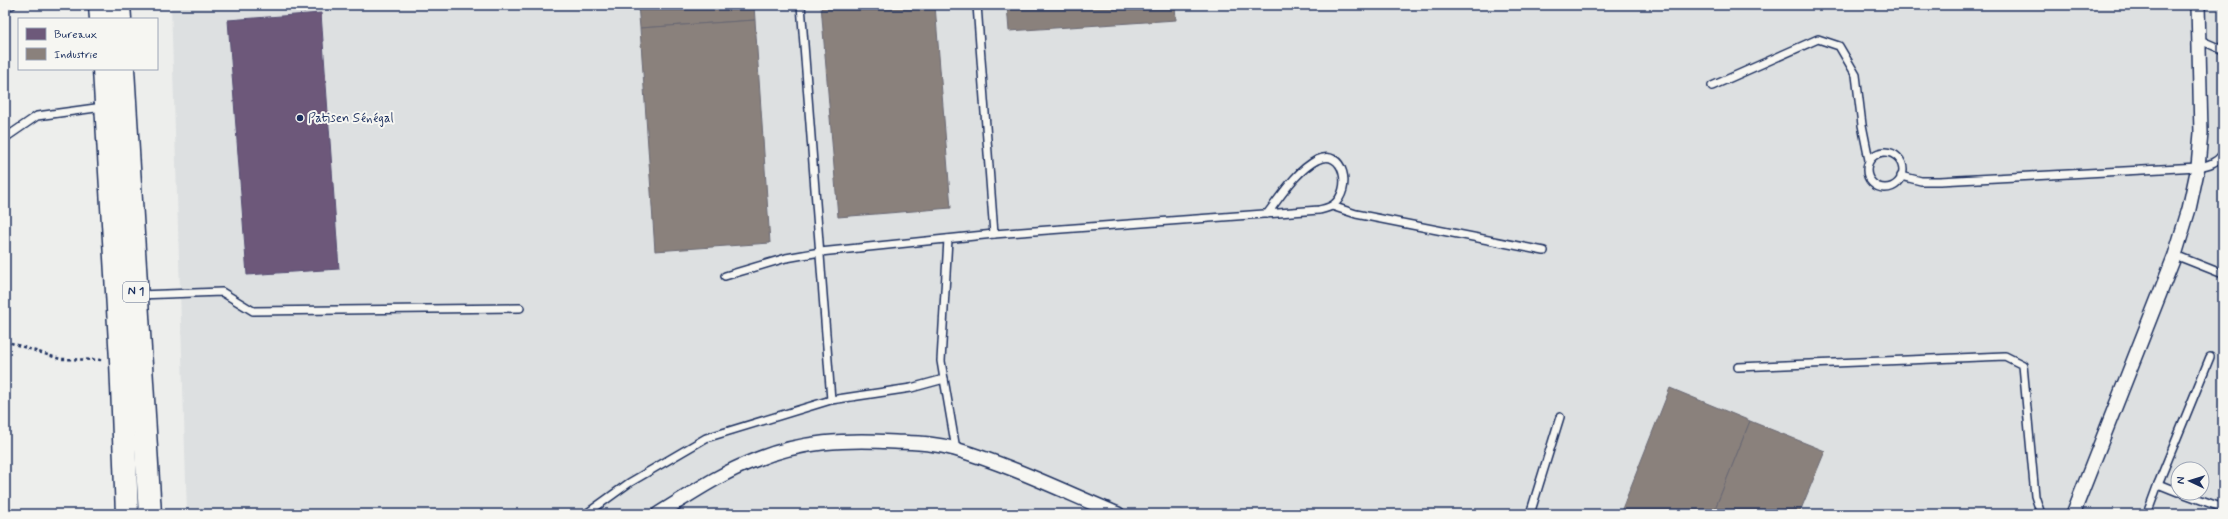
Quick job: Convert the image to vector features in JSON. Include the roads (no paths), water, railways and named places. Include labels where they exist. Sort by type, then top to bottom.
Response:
[{"type":"highway","points":[[100,5],[101,18]]},
{"type":"highway","points":[[119,5],[120,18]]},
{"type":"highway","name":"N 1","points":[[104,70],[121,360],[127,514]]},
{"type":"highway","name":"N 1","points":[[123,70],[150,514]]},
{"type":"street","points":[[2073,514],[2175,255],[2189,210],[2198,167],[2202,133],[2198,5]]},
{"type":"street","points":[[658,514],[721,475],[755,460],[818,442],[852,440],[932,444],[956,449],[1118,514]]},
{"type":"lane","points":[[5,6],[12,5]]},
{"type":"lane","points":[[800,5],[831,400]]},
{"type":"lane","points":[[977,5],[994,234]]},
{"type":"lane","points":[[1712,86],[1818,39],[1839,46],[1856,75],[1862,125],[1869,160],[1867,168],[1868,177],[1873,184],[1881,187],[1889,188],[1897,184],[1902,176],[1902,163],[1893,154],[1880,152],[1869,160]]},
{"type":"lane","points":[[2200,40],[2223,50]]},
{"type":"lane","points":[[5,138],[37,116],[107,106]]},
{"type":"lane","points":[[1902,176],[1921,181],[1940,182],[2198,167],[2209,165],[2223,154]]},
{"type":"lane","points":[[725,276],[786,258],[820,252],[994,234],[1267,214],[1319,210],[1332,206],[1342,196],[1345,186],[1344,175],[1340,166],[1334,160],[1326,158],[1313,163],[1297,177],[1267,214]]},
{"type":"lane","points":[[1332,206],[1356,214],[1544,251]]},
{"type":"lane","points":[[948,239],[941,361],[956,449]]},
{"type":"lane","points":[[2175,255],[2223,274]]},
{"type":"lane","points":[[136,295],[222,292],[253,311],[520,308]]},
{"type":"lane","points":[[1738,367],[2005,356],[2023,365],[2036,496],[2041,514]]},
{"type":"lane","points":[[2147,514],[2210,357]]},
{"type":"lane","points":[[586,514],[629,483],[706,438],[831,400],[911,388],[944,379]]},
{"type":"lane","points":[[1530,514],[1560,417]]},
{"type":"lane","points":[[2158,484],[2170,489]]},
{"type":"lane","points":[[2204,501],[2223,508]]},
{"type":"place","name":"Patisen Sénégal","points":[[300,118]]}]
